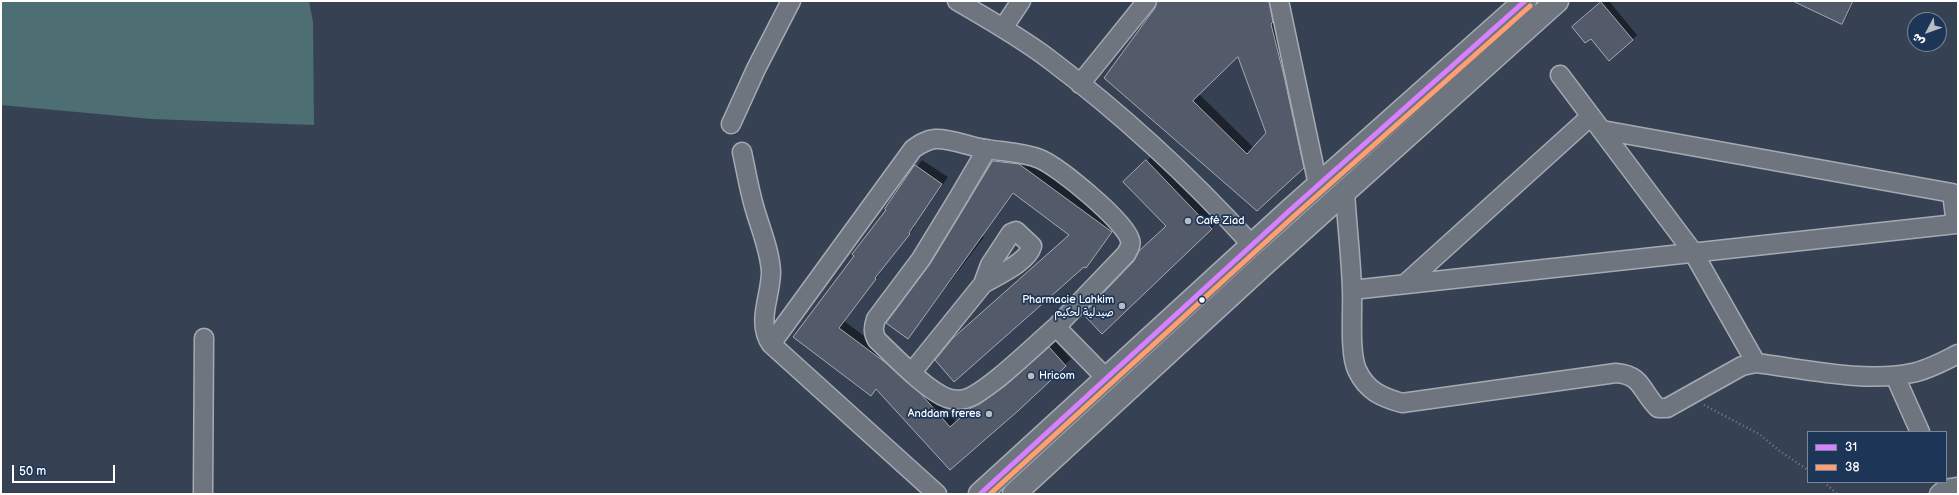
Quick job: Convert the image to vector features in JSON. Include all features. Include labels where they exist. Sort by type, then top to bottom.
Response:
[{"type":"main road","points":[[980,494],[1288,212],[1525,1]]},
{"type":"main road","points":[[1014,494],[1557,1]]},
{"type":"street","points":[[731,124],[756,69],[791,1]]},
{"type":"street","points":[[957,1],[1003,28],[1049,59],[1080,84],[1146,139],[1186,176],[1252,245]]},
{"type":"street","points":[[1003,28],[1021,1]]},
{"type":"street","points":[[1080,84],[1147,1]]},
{"type":"street","points":[[1279,1],[1318,185]]},
{"type":"street","points":[[1560,75],[1693,252],[1756,363]]},
{"type":"street","points":[[1352,290],[1956,224],[1952,193],[1597,123]]},
{"type":"street","points":[[1405,284],[1597,123]]},
{"type":"street","points":[[771,344],[913,149],[925,141],[937,139],[1025,155],[1041,160],[1075,183],[1105,209],[1125,230],[1131,240],[1130,247],[1126,254],[1056,326],[984,388],[966,398],[948,399],[934,391],[912,372],[877,340],[874,334],[873,326],[876,319],[921,258],[957,200],[986,149]]},
{"type":"street","points":[[742,152],[753,204],[770,263],[771,274],[764,323],[767,337],[771,344],[937,494]]},
{"type":"street","points":[[1345,192],[1352,290],[1353,346],[1357,368],[1366,384],[1381,397],[1402,403],[1616,373],[1627,374],[1638,380],[1651,401],[1658,408],[1667,408],[1742,366],[1756,363],[1872,377],[1895,376],[1915,372],[1958,354]]},
{"type":"street","points":[[912,372],[983,284]]},
{"type":"street","points":[[1056,326],[1106,378]]},
{"type":"street","points":[[203,494],[204,338]]},
{"type":"street","points":[[1895,376],[1920,431]]},
{"type":"path","points":[[1690,396],[1758,434],[1807,469]]},
{"type":"path","points":[[1825,483],[1837,494]]},
{"type":"green space","points":[[1,1],[309,1],[313,22],[314,125],[152,119],[1,105]]},
{"type":"building","points":[[1157,1],[1269,1],[1273,22],[1271,24],[1304,168],[1257,211],[1104,78],[1155,8]],"holes":[[[1238,57],[1266,133],[1247,154],[1193,101]]]},
{"type":"building","points":[[1793,1],[1853,1],[1842,24]]},
{"type":"building","points":[[1601,2],[1633,40],[1609,61],[1591,39],[1585,43],[1572,27]]},
{"type":"building","points":[[1146,160],[1212,229],[1102,334],[1083,314],[1134,261],[1139,251],[1166,226],[1123,182]]},
{"type":"building","points":[[993,161],[1019,164],[1112,232],[1086,268],[1084,267],[954,382],[935,360],[953,338],[1069,235],[1013,193],[908,339],[886,323],[930,264]]},
{"type":"building","points":[[915,165],[942,184],[909,233],[910,234],[875,278],[876,279],[839,328],[886,363],[921,394],[950,427],[971,408],[980,404],[1005,386],[1049,347],[1066,366],[1019,410],[950,470],[876,389],[871,396],[793,337],[854,256],[852,254],[886,210],[885,209]]},
{"type":"transit line","name":"31","points":[[980,494],[1288,212],[1525,1]]},
{"type":"transit line","name":"38","points":[[990,494],[1293,217],[1530,6]]},
{"type":"place","name":"Café Ziad","points":[[1188,221]]},
{"type":"place","name":"Pharmacie Lahkim صيدلية لحكيم","points":[[1122,306]]},
{"type":"place","name":"Hricom","points":[[1031,376]]},
{"type":"place","name":"Anddam freres","points":[[989,414]]}]
